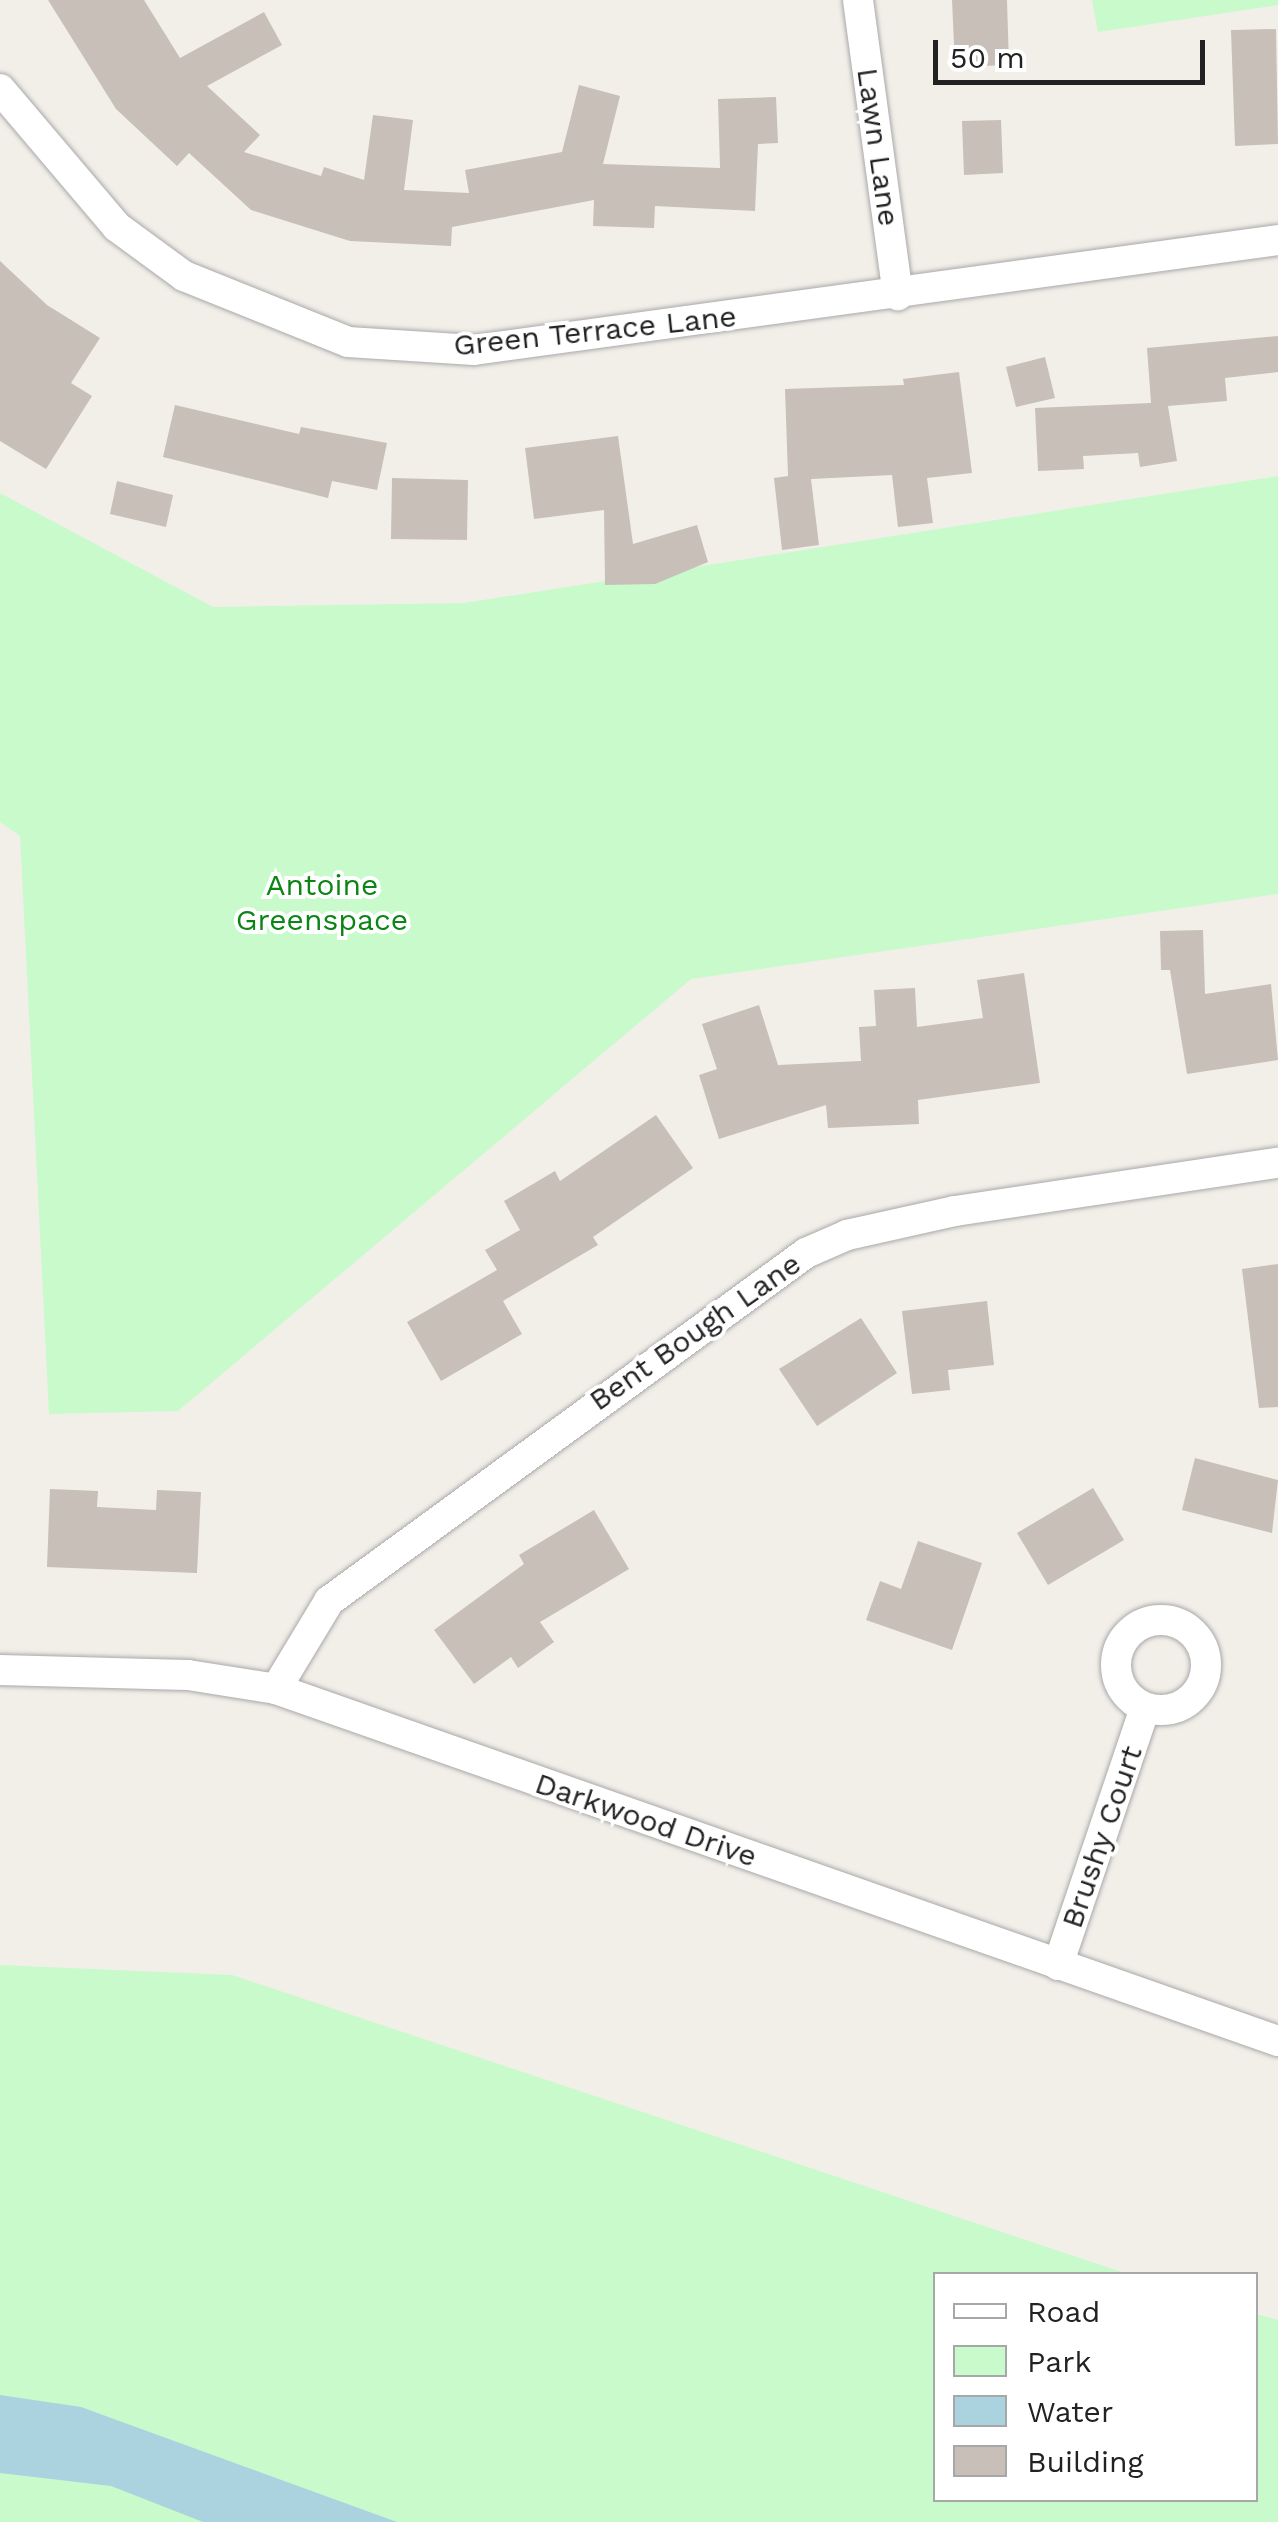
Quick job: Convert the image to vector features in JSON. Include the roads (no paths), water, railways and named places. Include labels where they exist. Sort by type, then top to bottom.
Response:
[{"type":"street","name":"Lawn Lane","points":[[858,0],[898,294]]},
{"type":"street","name":"Green Terrace Lane","points":[[0,89],[118,227],[184,276],[348,342],[474,350],[1278,240]]},
{"type":"street","name":"Bent Bough Lane","points":[[276,1689],[329,1601],[806,1253],[848,1235],[955,1211],[1278,1163]]},
{"type":"street","name":"Darkwood Drive","points":[[0,1670],[188,1676],[276,1689],[1278,2040]]},
{"type":"street","name":"Brushy Court","points":[[1058,1966],[1146,1708]]},
{"type":"water","points":[[0,2395],[81,2407],[397,2522],[203,2522],[111,2486],[0,2473]]},
{"type":"park label","name":"Antoine Greenspace","points":[[322,902]]}]
